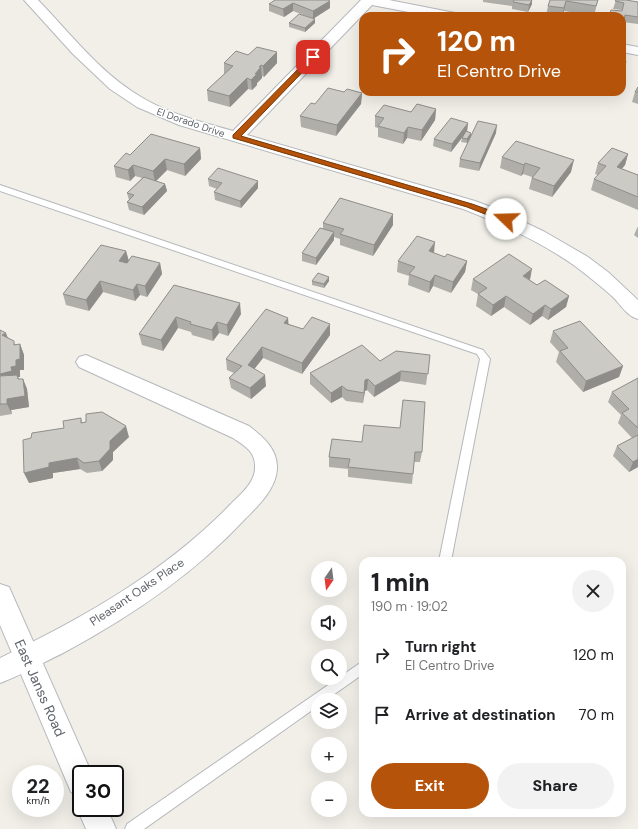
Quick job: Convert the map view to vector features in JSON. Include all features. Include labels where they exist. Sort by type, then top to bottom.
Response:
[{"type":"main road","name":"East Janss Road","points":[[0,595],[74,765]]},
{"type":"main road","points":[[96,817],[101,829]]},
{"type":"street","name":"El Dorado Drive","points":[[31,0],[107,80],[130,97],[157,111],[185,122],[469,205],[506,219],[539,235],[576,257],[609,283],[638,312]]},
{"type":"street","points":[[236,137],[368,0],[430,12]]},
{"type":"street","points":[[626,48],[638,50]]},
{"type":"street","name":"Pleasant Oaks Place","points":[[0,671],[110,614],[176,569],[231,520],[259,488],[266,471],[264,457],[258,445],[241,432],[86,362]]},
{"type":"lane","points":[[0,188],[480,352],[485,359],[446,557]]},
{"type":"lane","points":[[132,829],[359,670]]},
{"type":"building","points":[[275,0],[330,1],[313,11],[293,3],[283,9],[269,4]]},
{"type":"building","points":[[514,0],[532,0],[529,5],[513,2]]},
{"type":"building","points":[[550,0],[598,0],[596,6],[566,1],[564,8],[548,6]]},
{"type":"building","points":[[626,0],[638,2],[638,17],[626,15],[626,12],[610,12],[611,10],[622,11],[624,3],[615,1]]},
{"type":"building","points":[[299,14],[315,19],[305,28],[289,23]]},
{"type":"building","points":[[257,47],[277,52],[263,66],[261,65],[259,67],[261,67],[251,80],[247,78],[229,96],[207,90],[233,66],[224,63],[236,51],[248,55]]},
{"type":"building","points":[[328,88],[344,92],[347,89],[359,92],[360,96],[337,125],[300,116],[311,103],[315,104]]},
{"type":"building","points":[[417,104],[436,109],[422,130],[408,127],[404,133],[378,126],[384,118],[375,116],[384,105],[411,112]]},
{"type":"building","points":[[451,118],[468,123],[452,144],[434,139]]},
{"type":"building","points":[[478,121],[497,125],[480,163],[460,159]]},
{"type":"building","points":[[466,131],[471,133],[467,139],[462,138]]},
{"type":"building","points":[[151,134],[200,148],[184,164],[165,159],[153,171],[133,165],[128,170],[114,166],[126,153],[130,155]]},
{"type":"building","points":[[516,141],[574,160],[554,186],[532,178],[540,168],[525,163],[524,165],[502,157]]},
{"type":"building","points":[[612,148],[628,154],[617,167],[638,175],[638,197],[594,179],[606,166],[598,163]]},
{"type":"building","points":[[218,168],[258,181],[240,201],[214,192],[222,183],[208,179]]},
{"type":"building","points":[[144,177],[165,184],[142,207],[127,202],[134,195],[127,193]]},
{"type":"building","points":[[340,198],[393,214],[374,245],[340,234],[344,229],[323,223]]},
{"type":"building","points":[[320,228],[334,232],[316,258],[302,253]]},
{"type":"building","points":[[417,236],[435,242],[429,251],[445,257],[447,254],[467,261],[453,282],[435,275],[430,282],[409,274],[415,267],[398,261]]},
{"type":"building","points":[[101,245],[126,251],[119,261],[127,263],[132,256],[160,263],[145,286],[137,284],[133,290],[100,281],[86,300],[63,294]]},
{"type":"building","points":[[509,254],[532,269],[523,276],[537,285],[545,280],[569,296],[551,309],[545,305],[533,314],[506,296],[493,305],[478,294],[487,288],[473,279]]},
{"type":"building","points":[[318,273],[329,277],[324,284],[312,281]]},
{"type":"building","points":[[174,285],[240,303],[227,325],[217,322],[212,330],[190,324],[191,322],[176,317],[161,340],[139,334]]},
{"type":"building","points":[[266,309],[288,318],[284,323],[303,329],[312,317],[330,324],[302,363],[262,347],[248,365],[265,375],[250,388],[229,378],[242,366],[226,359]]},
{"type":"building","points":[[580,321],[623,366],[586,381],[560,351],[568,348],[553,331]]},
{"type":"building","points":[[0,330],[6,333],[2,335],[14,341],[14,345],[20,344],[20,359],[16,360],[16,366],[11,367],[12,371],[0,374]]},
{"type":"building","points":[[362,345],[380,361],[396,351],[430,355],[428,374],[401,371],[375,386],[368,379],[365,380],[364,393],[347,390],[342,386],[331,393],[310,373]]},
{"type":"building","points":[[17,375],[18,379],[23,379],[25,396],[7,399],[7,404],[0,404],[0,376]]},
{"type":"building","points":[[638,378],[638,428],[622,413],[629,409],[612,392]]},
{"type":"building","points":[[403,400],[425,402],[422,452],[415,452],[413,474],[348,467],[350,459],[329,457],[332,439],[362,442],[364,425],[400,428]]},
{"type":"building","points":[[102,412],[126,426],[110,441],[110,449],[99,461],[84,463],[77,458],[49,463],[49,467],[24,473],[23,440],[31,438],[32,433],[64,428],[63,421],[81,418],[81,423],[86,422],[86,414]]},
{"type":"building","points":[[638,435],[638,459],[633,462],[617,446]]},
{"type":"route","points":[[313,57],[236,137],[469,205],[506,219]]}]
